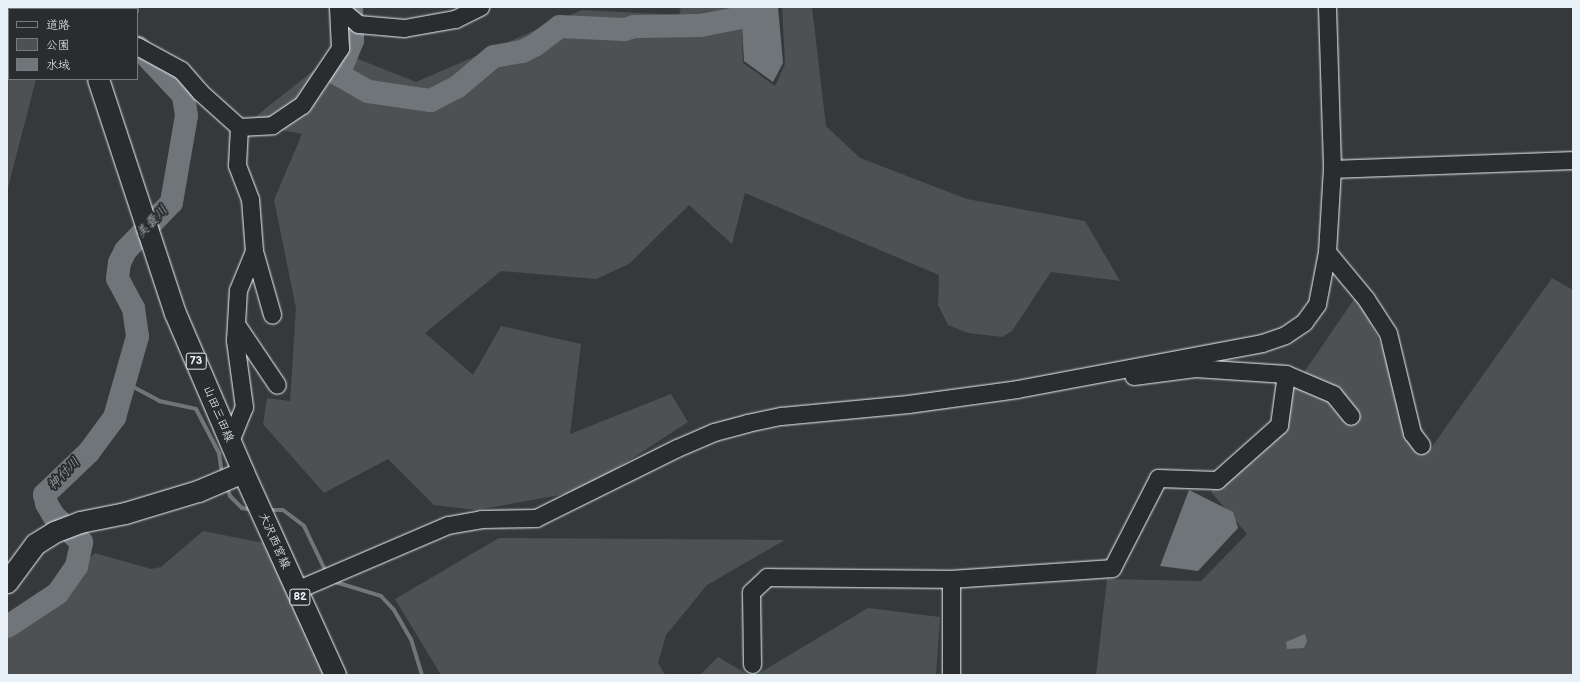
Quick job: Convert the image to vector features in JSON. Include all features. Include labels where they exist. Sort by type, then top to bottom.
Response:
[{"type":"main road","name":"山田三田線","points":[[98,80],[143,222],[175,313],[230,441],[230,478]]},
{"type":"main road","name":"大沢西宮線","points":[[230,478],[260,510],[335,675]]},
{"type":"main road","points":[[7,582],[35,544],[67,527],[132,511],[230,478]]},
{"type":"street","points":[[338,7],[358,24],[404,28],[455,19],[480,7]]},
{"type":"street","points":[[138,47],[181,70],[200,92],[239,127],[272,125],[302,105],[340,48],[338,7]]},
{"type":"street","points":[[296,590],[448,525],[481,519],[536,518],[677,448],[714,432],[746,423],[781,416],[908,404],[1009,390],[1262,343],[1286,335],[1304,322],[1317,304],[1327,252],[1332,169],[1327,7]]},
{"type":"street","points":[[239,127],[237,165],[250,199],[254,251],[272,314]]},
{"type":"street","points":[[1332,169],[1573,160]]},
{"type":"street","points":[[230,441],[244,408],[235,340],[238,290],[254,251]]},
{"type":"street","points":[[1327,252],[1366,299],[1388,333],[1412,433],[1421,445]]},
{"type":"street","points":[[236,324],[278,385]]},
{"type":"street","points":[[1104,372],[1139,377],[1194,368],[1286,374],[1333,394],[1351,416]]},
{"type":"street","points":[[752,664],[751,592],[767,577],[952,579],[1112,568],[1158,478],[1218,480],[1279,425],[1286,374]]},
{"type":"street","points":[[951,675],[952,579]]},
{"type":"green space","points":[[7,7],[54,7],[8,8],[8,80],[36,80],[7,192]]},
{"type":"green space","points":[[681,7],[741,7],[743,63],[775,86],[785,64],[782,7],[812,7],[826,126],[860,158],[967,199],[1085,221],[1120,281],[1051,272],[1012,331],[1002,337],[968,333],[948,325],[938,305],[939,275],[745,193],[732,244],[689,205],[629,264],[596,279],[501,271],[425,333],[473,375],[501,326],[581,344],[570,434],[671,394],[688,422],[582,491],[476,510],[434,505],[388,459],[324,493],[263,424],[267,398],[290,401],[296,308],[274,200],[302,134],[246,124],[338,51],[416,82],[582,10],[679,15]]},
{"type":"green space","points":[[1552,278],[1573,290],[1573,675],[1096,675],[1107,579],[1201,581],[1247,534],[1211,492],[1268,425],[1357,295],[1431,448]]},
{"type":"green space","points":[[203,531],[264,543],[331,675],[7,675],[7,625],[95,553],[151,569],[161,567]]},
{"type":"green space","points":[[499,538],[785,540],[707,585],[666,635],[658,663],[665,675],[441,675],[395,599]]},
{"type":"green space","points":[[868,608],[940,617],[936,675],[756,675]]},
{"type":"green space","points":[[718,657],[749,675],[700,675]]},
{"type":"water","points":[[741,7],[778,7],[783,63],[773,82],[744,61]]},
{"type":"water","points":[[1189,490],[1233,512],[1238,528],[1198,571],[1160,566]]},
{"type":"water","points":[[1305,634],[1307,641],[1304,648],[1287,649],[1286,642]]},
{"type":"waterway","points":[[351,7],[352,40],[338,74],[368,91],[430,100],[456,87],[493,56],[522,51],[534,45],[559,26],[624,29],[634,26],[700,25],[741,17]]},
{"type":"waterway","name":"美嚢川","points":[[7,626],[57,593],[76,566],[81,542],[53,515],[46,503],[44,494],[88,452],[114,417],[137,336],[133,308],[117,278],[119,262],[125,250],[171,202],[186,115],[183,95],[138,47]]},
{"type":"waterway","points":[[124,382],[159,401],[196,409],[219,453],[222,475]]},
{"type":"waterway","points":[[226,485],[230,496],[242,508],[253,510]]},
{"type":"waterway","points":[[267,510],[283,510],[304,526],[326,572]]},
{"type":"waterway","points":[[332,581],[381,596],[394,610],[411,639],[422,675]]},
{"type":"water label","name":"神付川","points":[[64,474]]}]
